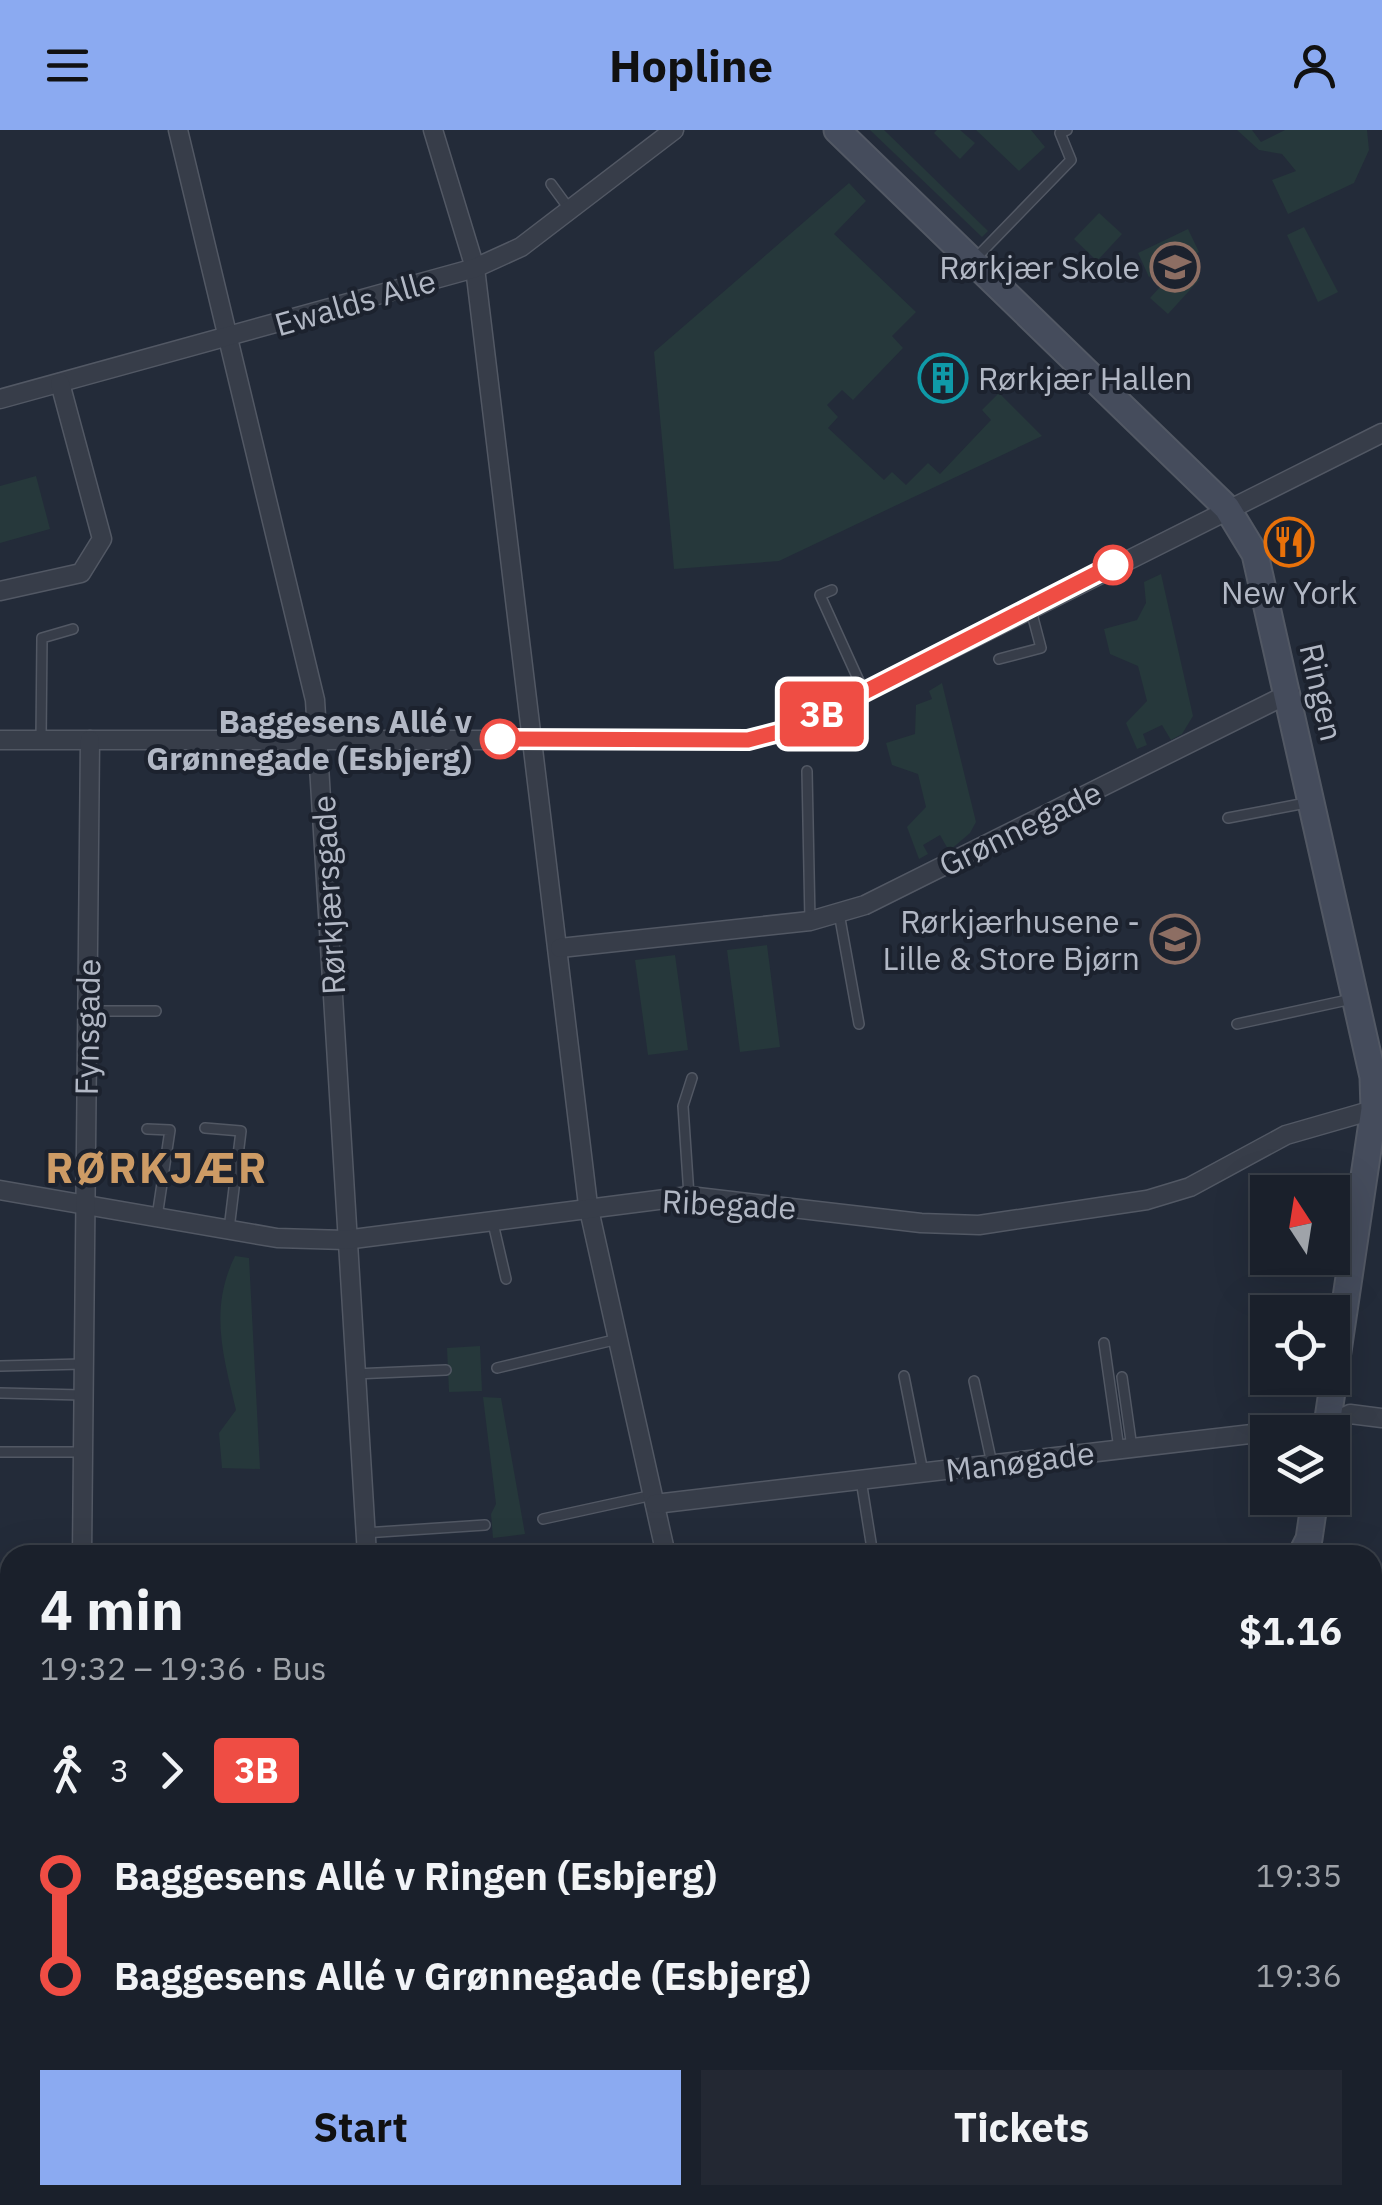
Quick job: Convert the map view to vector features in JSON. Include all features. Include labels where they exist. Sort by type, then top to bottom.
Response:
[{"type":"street","name":"Rørkjærsgade","points":[[178,130],[316,700],[365,1545]]},
{"type":"street","points":[[433,130],[475,268],[535,738],[588,1205],[664,1545]]},
{"type":"street","name":"Ewalds Alle","points":[[0,399],[475,268],[520,247],[674,130]]},
{"type":"street","name":"Ringen","points":[[837,130],[1227,508],[1255,554],[1290,693],[1378,1108],[1329,1415]]},
{"type":"street","points":[[0,591],[80,572],[102,539],[60,383]]},
{"type":"street","points":[[0,740],[748,740],[794,728],[1382,433]]},
{"type":"street","name":"Grønnegade","points":[[560,948],[810,921],[865,905],[1290,693]]},
{"type":"street","name":"Fynsgade","points":[[82,1545],[90,740]]},
{"type":"street","name":"Ribegade","points":[[0,1190],[276,1238],[345,1240],[588,1205],[689,1196],[921,1223],[979,1224],[1147,1200],[1190,1187],[1286,1136],[1378,1108]]},
{"type":"street","name":"Manøgade","points":[[1348,1415],[1382,1418]]},
{"type":"street","name":"Manøgade","points":[[654,1500],[1250,1436]]},
{"type":"street","points":[[1305,1545],[1313,1515]]},
{"type":"street","points":[[1333,2205],[1352,2205]]},
{"type":"lane","points":[[973,261],[1071,160],[1060,133],[1066,130]]},
{"type":"lane","points":[[552,184],[570,210]]},
{"type":"lane","points":[[832,590],[820,595],[864,692]]},
{"type":"lane","points":[[999,659],[1040,648],[1030,608]]},
{"type":"lane","points":[[41,740],[42,638],[73,629]]},
{"type":"lane","points":[[807,771],[810,921]]},
{"type":"lane","points":[[1228,818],[1313,801]]},
{"type":"lane","points":[[838,913],[859,1024]]},
{"type":"lane","points":[[1237,1024],[1356,998]]},
{"type":"lane","points":[[87,1010],[156,1010]]},
{"type":"lane","points":[[689,1196],[684,1106],[692,1078]]},
{"type":"lane","points":[[205,1128],[241,1130],[229,1230]]},
{"type":"lane","points":[[147,1129],[170,1130],[157,1217]]},
{"type":"lane","points":[[492,1219],[506,1279]]},
{"type":"lane","points":[[497,1368],[618,1339]]},
{"type":"lane","points":[[1104,1343],[1126,1448]]},
{"type":"lane","points":[[0,1366],[83,1364]]},
{"type":"lane","points":[[354,1374],[446,1370]]},
{"type":"lane","points":[[904,1376],[924,1472]]},
{"type":"lane","points":[[1122,1377],[1126,1448]]},
{"type":"lane","points":[[974,1381],[992,1464]]},
{"type":"lane","points":[[0,1393],[83,1395]]},
{"type":"lane","points":[[0,1452],[83,1452]]},
{"type":"lane","points":[[861,1480],[871,1545]]},
{"type":"lane","points":[[543,1519],[654,1500]]},
{"type":"lane","points":[[364,1533],[485,1525]]},
{"type":"shaded area","points":[[870,130],[884,130],[988,231],[982,237]]},
{"type":"shaded area","points":[[960,130],[975,143],[960,159],[934,133]]},
{"type":"shaded area","points":[[976,130],[1031,130],[1045,147],[1019,171]]},
{"type":"shaded area","points":[[1237,130],[1252,130],[1261,142],[1285,130],[1367,130],[1369,150],[1354,183],[1288,214],[1272,180],[1296,171],[1282,154],[1259,150]]},
{"type":"shaded area","points":[[849,183],[866,201],[834,234],[916,312],[892,336],[903,348],[853,400],[842,390],[827,405],[838,417],[828,428],[884,480],[892,472],[906,485],[928,463],[940,474],[991,420],[982,410],[999,393],[1042,436],[779,561],[674,569],[654,352]]},
{"type":"shaded area","points":[[1099,213],[1122,234],[1097,261],[1074,239]]},
{"type":"shaded area","points":[[1304,227],[1338,292],[1318,302],[1287,235]]},
{"type":"shaded area","points":[[1188,229],[1199,252],[1149,277],[1138,253]]},
{"type":"shaded area","points":[[1181,264],[1199,280],[1168,314],[1150,298]]},
{"type":"shaded area","points":[[36,476],[50,529],[0,543],[0,486]]},
{"type":"shaded area","points":[[1161,574],[1193,716],[1182,734],[1171,740],[1162,725],[1143,734],[1147,745],[1137,749],[1126,723],[1147,701],[1138,666],[1110,654],[1104,629],[1137,620],[1146,603],[1144,582]]},
{"type":"shaded area","points":[[942,683],[976,822],[970,833],[949,851],[940,835],[923,845],[928,854],[919,859],[907,827],[926,807],[918,774],[892,765],[886,743],[915,734],[916,705],[932,699],[929,691]]},
{"type":"shaded area","points":[[767,945],[780,1047],[740,1052],[727,950]]},
{"type":"shaded area","points":[[675,955],[688,1050],[648,1055],[635,960]]},
{"type":"shaded area","points":[[235,1256],[249,1258],[260,1469],[222,1468],[219,1433],[236,1410],[223,1351],[220,1314]]},
{"type":"shaded area","points":[[480,1346],[482,1391],[449,1392],[447,1348]]},
{"type":"shaded area","points":[[483,1397],[501,1398],[525,1534],[493,1538],[491,1514],[496,1504]]},
{"type":"bus line","name":"3B","points":[[500,739],[748,740],[794,728],[1113,565]]},
{"type":"place","name":"Rørkjær Skole","points":[[1175,267]]},
{"type":"place","name":"Rørkjær Hallen","points":[[943,378]]},
{"type":"place","name":"New York","points":[[1289,542]]},
{"type":"place","name":"Baggesens Allé v Grønnegade (Esbjerg)","points":[[500,739]]},
{"type":"place","name":"Rørkjærhusene - Lille & Store Bjørn","points":[[1175,939]]},
{"type":"district","name":"RØRKJÆR","points":[[157,1167]]}]
